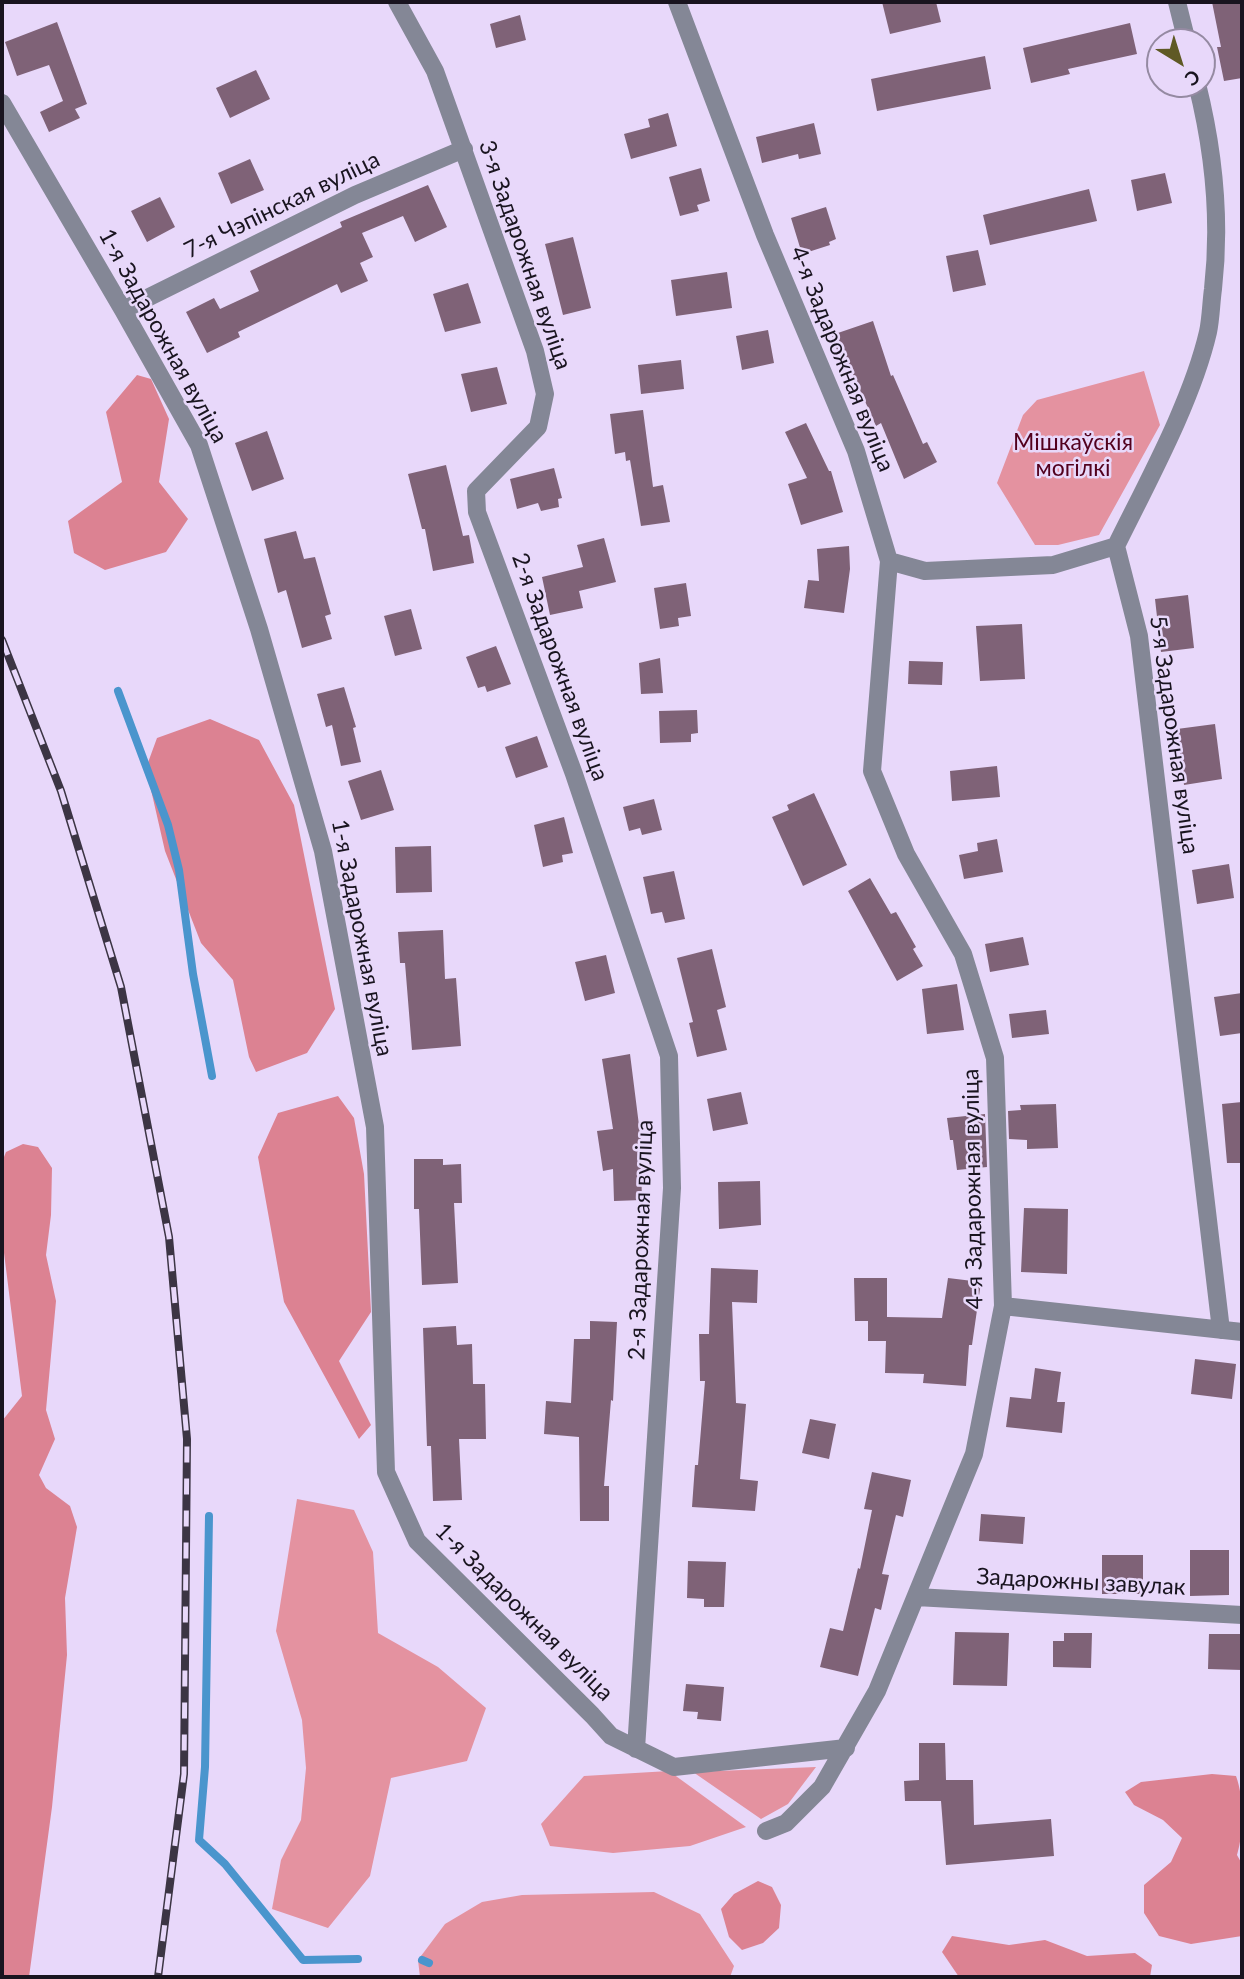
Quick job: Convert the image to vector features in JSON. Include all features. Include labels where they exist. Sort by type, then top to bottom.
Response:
[{"type":"street","name":"3-я Задарожная вуліца","points":[[397,2],[435,71],[535,351],[545,394],[538,428],[475,491],[477,512]]},
{"type":"street","name":"4-я Задарожная вуліца","points":[[677,2],[765,235],[856,451],[889,561],[872,771],[906,854],[963,954],[995,1058],[1003,1306],[974,1454],[877,1691],[846,1748],[822,1787],[786,1823],[766,1831]]},
{"type":"street","points":[[1177,2],[1184,28]]},
{"type":"street","points":[[889,561],[925,571],[1053,565],[1116,546],[1190,386],[1208,331],[1216,266],[1217,208],[1207,122],[1201,98]]},
{"type":"street","name":"1-я Задарожная вуліца","points":[[2,103],[199,445],[259,629],[323,851],[375,1127],[386,1472],[417,1541],[611,1736],[636,1749],[674,1767],[846,1748]]},
{"type":"street","name":"7-я Чэпінская вуліца","points":[[123,310],[355,195],[464,149]]},
{"type":"street","name":"2-я Задарожная вуліца","points":[[477,512],[574,774],[669,1056],[672,1188],[636,1749]]},
{"type":"street","name":"5-я Задарожная вуліца","points":[[1116,546],[1139,636],[1221,1330]]},
{"type":"street","points":[[1003,1306],[1242,1332]]},
{"type":"street","name":"Задарожны завулак","points":[[916,1598],[1242,1615]]},
{"type":"green space","name":"Мішкаўскія могілкі","points":[[1144,371],[1160,425],[1099,535],[1058,545],[1035,545],[997,483],[1023,415],[1037,400]]},
{"type":"green space","points":[[297,1499],[354,1510],[373,1552],[378,1633],[438,1667],[486,1708],[467,1761],[391,1778],[370,1876],[328,1928],[272,1909],[281,1860],[301,1820],[306,1768],[302,1720],[276,1631]]},
{"type":"green space","points":[[816,1767],[788,1804],[761,1819],[693,1772]]},
{"type":"green space","points":[[669,1771],[746,1827],[690,1846],[613,1853],[550,1846],[541,1824],[584,1776]]},
{"type":"green space","points":[[654,1892],[700,1914],[734,1966],[730,1977],[420,1977],[418,1960],[445,1924],[482,1902],[522,1895]]},
{"type":"shaded area","points":[[137,375],[151,379],[169,419],[159,482],[188,519],[166,552],[105,570],[74,553],[68,521],[122,482],[106,412]]},
{"type":"shaded area","points":[[210,719],[259,740],[294,805],[335,1009],[307,1053],[256,1072],[249,1057],[233,980],[201,943],[165,851],[146,768],[157,738]]},
{"type":"shaded area","points":[[338,1096],[354,1118],[364,1174],[371,1312],[339,1361],[371,1425],[359,1439],[284,1302],[258,1157],[278,1113]]},
{"type":"shaded area","points":[[23,1144],[38,1147],[52,1168],[51,1215],[46,1255],[56,1301],[46,1410],[55,1439],[39,1475],[46,1488],[70,1506],[77,1527],[65,1598],[67,1655],[52,1807],[29,1977],[2,1977],[2,1421],[22,1396],[2,1237],[2,1162],[6,1152]]},
{"type":"shaded area","points":[[1212,1774],[1236,1776],[1241,1794],[1242,1826],[1237,1855],[1242,1864],[1242,1936],[1191,1944],[1159,1936],[1144,1913],[1144,1885],[1171,1862],[1182,1838],[1163,1820],[1134,1805],[1125,1792],[1141,1782]]},
{"type":"shaded area","points":[[758,1881],[772,1887],[781,1905],[779,1928],[763,1943],[742,1950],[729,1937],[721,1909],[734,1894]]},
{"type":"shaded area","points":[[952,1936],[1009,1945],[1045,1940],[1087,1956],[1135,1953],[1152,1965],[1150,1977],[959,1977],[942,1952]]},
{"type":"building","points":[[882,2],[936,2],[941,22],[890,34]]},
{"type":"building","points":[[1212,2],[1242,2],[1242,78],[1224,81],[1217,47],[1221,47]]},
{"type":"building","points":[[520,15],[526,40],[496,48],[490,24]]},
{"type":"building","points":[[57,22],[87,104],[75,109],[80,118],[49,132],[40,112],[63,101],[49,65],[17,76],[5,42]]},
{"type":"building","points":[[1130,23],[1137,54],[1068,69],[1070,74],[1031,83],[1023,48]]},
{"type":"building","points":[[985,56],[991,89],[877,111],[871,79]]},
{"type":"building","points":[[256,70],[270,99],[230,118],[216,88]]},
{"type":"building","points":[[668,113],[677,146],[631,159],[624,134],[650,127],[648,119]]},
{"type":"building","points":[[814,123],[821,154],[799,159],[798,154],[762,163],[756,137]]},
{"type":"building","points":[[250,159],[264,190],[231,204],[218,173]]},
{"type":"building","points":[[701,168],[710,201],[697,205],[699,211],[680,216],[669,177]]},
{"type":"building","points":[[1165,173],[1172,203],[1137,211],[1131,180]]},
{"type":"building","points":[[428,185],[447,227],[415,242],[403,216],[362,233],[373,257],[360,263],[368,281],[341,293],[337,284],[238,332],[240,337],[207,353],[186,312],[214,298],[220,309],[259,291],[250,271],[342,227],[340,222]]},
{"type":"building","points":[[1089,189],[1097,221],[990,245],[983,215]]},
{"type":"building","points":[[160,197],[175,227],[147,242],[131,211]]},
{"type":"building","points":[[826,207],[836,239],[829,242],[830,245],[802,254],[791,218]]},
{"type":"building","points":[[573,237],[591,308],[563,315],[545,244]]},
{"type":"building","points":[[978,250],[986,285],[953,292],[946,256]]},
{"type":"building","points":[[727,272],[732,308],[676,316],[671,280]]},
{"type":"building","points":[[468,283],[481,323],[445,332],[433,294]]},
{"type":"building","points":[[873,321],[891,376],[893,375],[923,444],[927,442],[937,462],[904,479],[881,423],[876,426],[848,363],[842,365],[832,335]]},
{"type":"building","points":[[768,330],[774,363],[742,370],[736,336]]},
{"type":"building","points":[[681,360],[684,389],[641,394],[638,365]]},
{"type":"building","points":[[497,367],[507,404],[471,412],[461,374]]},
{"type":"building","points":[[643,410],[653,487],[663,485],[670,522],[641,526],[630,460],[626,461],[625,452],[615,454],[610,414]]},
{"type":"building","points":[[806,423],[831,471],[843,512],[801,525],[788,484],[807,478],[785,432]]},
{"type":"building","points":[[267,431],[284,479],[252,491],[235,443]]},
{"type":"building","points":[[446,465],[463,536],[469,535],[474,563],[433,571],[425,529],[422,529],[408,474]]},
{"type":"building","points":[[554,468],[562,498],[558,499],[559,507],[541,511],[538,503],[517,509],[510,479]]},
{"type":"building","points":[[296,531],[304,559],[315,557],[331,614],[325,616],[332,639],[302,648],[286,590],[278,593],[264,539]]},
{"type":"building","points":[[604,538],[616,582],[579,591],[583,608],[550,615],[542,577],[583,567],[577,545]]},
{"type":"building","points":[[849,546],[850,569],[844,613],[804,608],[808,580],[819,581],[817,549]]},
{"type":"building","points":[[686,583],[691,616],[678,618],[679,626],[660,629],[654,588]]},
{"type":"building","points":[[1188,595],[1194,648],[1161,652],[1155,599]]},
{"type":"building","points":[[411,609],[422,649],[395,656],[384,616]]},
{"type":"building","points":[[1022,624],[1025,679],[980,681],[976,626]]},
{"type":"building","points":[[496,646],[511,684],[487,692],[485,686],[478,688],[466,657]]},
{"type":"building","points":[[660,658],[663,693],[641,694],[639,663]]},
{"type":"building","points":[[909,661],[943,662],[942,685],[908,684]]},
{"type":"building","points":[[344,687],[356,727],[353,728],[361,762],[341,766],[332,725],[326,727],[317,694]]},
{"type":"building","points":[[697,710],[698,733],[691,734],[691,742],[660,743],[659,711]]},
{"type":"building","points":[[1215,724],[1222,779],[1184,785],[1177,729]]},
{"type":"building","points":[[537,736],[548,767],[516,778],[505,747]]},
{"type":"building","points":[[997,766],[1000,797],[952,801],[950,771]]},
{"type":"building","points":[[381,770],[394,810],[361,820],[348,781]]},
{"type":"building","points":[[814,793],[847,865],[803,886],[772,817],[789,810],[787,805]]},
{"type":"building","points":[[654,799],[662,830],[642,835],[640,828],[629,831],[623,807]]},
{"type":"building","points":[[564,817],[573,853],[562,855],[563,862],[543,867],[534,825]]},
{"type":"building","points":[[997,839],[1003,872],[964,879],[959,855],[978,851],[977,843]]},
{"type":"building","points":[[431,846],[432,892],[396,893],[395,847]]},
{"type":"building","points":[[1229,864],[1234,898],[1197,904],[1192,870]]},
{"type":"building","points":[[674,871],[685,919],[665,923],[662,912],[651,914],[643,877]]},
{"type":"building","points":[[870,878],[891,914],[896,912],[916,947],[913,949],[923,966],[897,981],[848,891]]},
{"type":"building","points":[[443,930],[445,979],[456,978],[461,1046],[412,1050],[405,963],[400,963],[398,932]]},
{"type":"building","points":[[1023,937],[1029,965],[990,972],[985,944]]},
{"type":"building","points":[[712,949],[726,1007],[717,1010],[727,1050],[697,1057],[689,1023],[693,1022],[677,958]]},
{"type":"building","points":[[606,955],[615,993],[585,1001],[575,962]]},
{"type":"building","points":[[957,984],[964,1030],[927,1034],[922,989]]},
{"type":"building","points":[[1242,993],[1242,1033],[1220,1036],[1214,997]]},
{"type":"building","points":[[1046,1010],[1049,1034],[1012,1038],[1009,1014]]},
{"type":"building","points":[[630,1054],[644,1165],[641,1165],[642,1200],[614,1201],[613,1169],[603,1171],[597,1131],[613,1129],[602,1059]]},
{"type":"building","points":[[741,1092],[748,1124],[713,1131],[707,1099]]},
{"type":"building","points":[[1242,1102],[1242,1163],[1227,1163],[1222,1104]]},
{"type":"building","points":[[1056,1104],[1058,1148],[1027,1149],[1027,1140],[1009,1139],[1008,1111],[1021,1110],[1020,1105]]},
{"type":"building","points":[[985,1114],[987,1167],[957,1170],[947,1118]]},
{"type":"building","points":[[414,1159],[443,1159],[443,1165],[461,1164],[462,1203],[454,1203],[458,1283],[422,1285],[419,1209],[414,1209]]},
{"type":"building","points":[[760,1181],[761,1225],[719,1229],[718,1182]]},
{"type":"building","points":[[1024,1208],[1068,1209],[1067,1274],[1021,1272]]},
{"type":"building","points":[[711,1268],[758,1270],[757,1303],[732,1302],[736,1403],[746,1404],[740,1479],[758,1481],[755,1511],[692,1507],[705,1381],[700,1381],[699,1334],[709,1334]]},
{"type":"building","points":[[854,1278],[887,1278],[887,1317],[942,1318],[948,1278],[981,1282],[972,1345],[969,1345],[966,1386],[923,1383],[924,1374],[885,1373],[886,1341],[868,1341],[868,1321],[855,1321]]},
{"type":"building","points":[[590,1321],[617,1322],[613,1401],[611,1400],[604,1486],[609,1486],[609,1521],[580,1521],[579,1437],[544,1434],[546,1401],[571,1403],[574,1339],[590,1339]]},
{"type":"building","points":[[456,1326],[457,1345],[472,1344],[473,1384],[485,1384],[486,1439],[459,1439],[462,1500],[433,1501],[431,1446],[427,1446],[423,1328]]},
{"type":"building","points":[[1195,1359],[1236,1364],[1232,1399],[1191,1394]]},
{"type":"building","points":[[1035,1368],[1061,1372],[1057,1402],[1065,1402],[1062,1433],[1006,1427],[1010,1397],[1031,1399]]},
{"type":"building","points":[[810,1419],[836,1424],[829,1459],[802,1453]]},
{"type":"building","points":[[872,1472],[911,1480],[903,1517],[896,1515],[882,1574],[889,1575],[881,1610],[875,1608],[858,1676],[820,1667],[830,1628],[843,1631],[858,1568],[860,1569],[872,1510],[864,1509]]},
{"type":"building","points":[[981,1514],[1025,1517],[1023,1544],[979,1541]]},
{"type":"building","points":[[1190,1550],[1229,1550],[1229,1595],[1190,1596]]},
{"type":"building","points":[[1102,1555],[1143,1555],[1143,1594],[1102,1594]]},
{"type":"building","points":[[688,1561],[726,1562],[724,1607],[704,1607],[704,1599],[687,1598]]},
{"type":"building","points":[[955,1632],[1009,1633],[1007,1686],[953,1685]]},
{"type":"building","points":[[1064,1633],[1092,1633],[1091,1668],[1053,1667],[1053,1641],[1064,1641]]},
{"type":"building","points":[[1209,1634],[1242,1634],[1242,1670],[1208,1669]]},
{"type":"building","points":[[686,1684],[724,1687],[721,1721],[697,1719],[698,1712],[683,1711]]},
{"type":"building","points":[[919,1743],[945,1743],[946,1780],[973,1780],[974,1825],[1051,1819],[1054,1856],[946,1865],[941,1801],[905,1801],[904,1781],[919,1780]]},
{"type":"waterway","points":[[118,691],[168,825],[179,870],[193,974],[212,1076]]},
{"type":"waterway","points":[[209,1516],[205,1767],[199,1840],[225,1864],[303,1960],[358,1959]]},
{"type":"waterway","points":[[422,1960],[429,1963]]},
{"type":"railway","points":[[2,640],[61,791],[121,987],[169,1237],[187,1439],[184,1774],[158,1977]]}]
